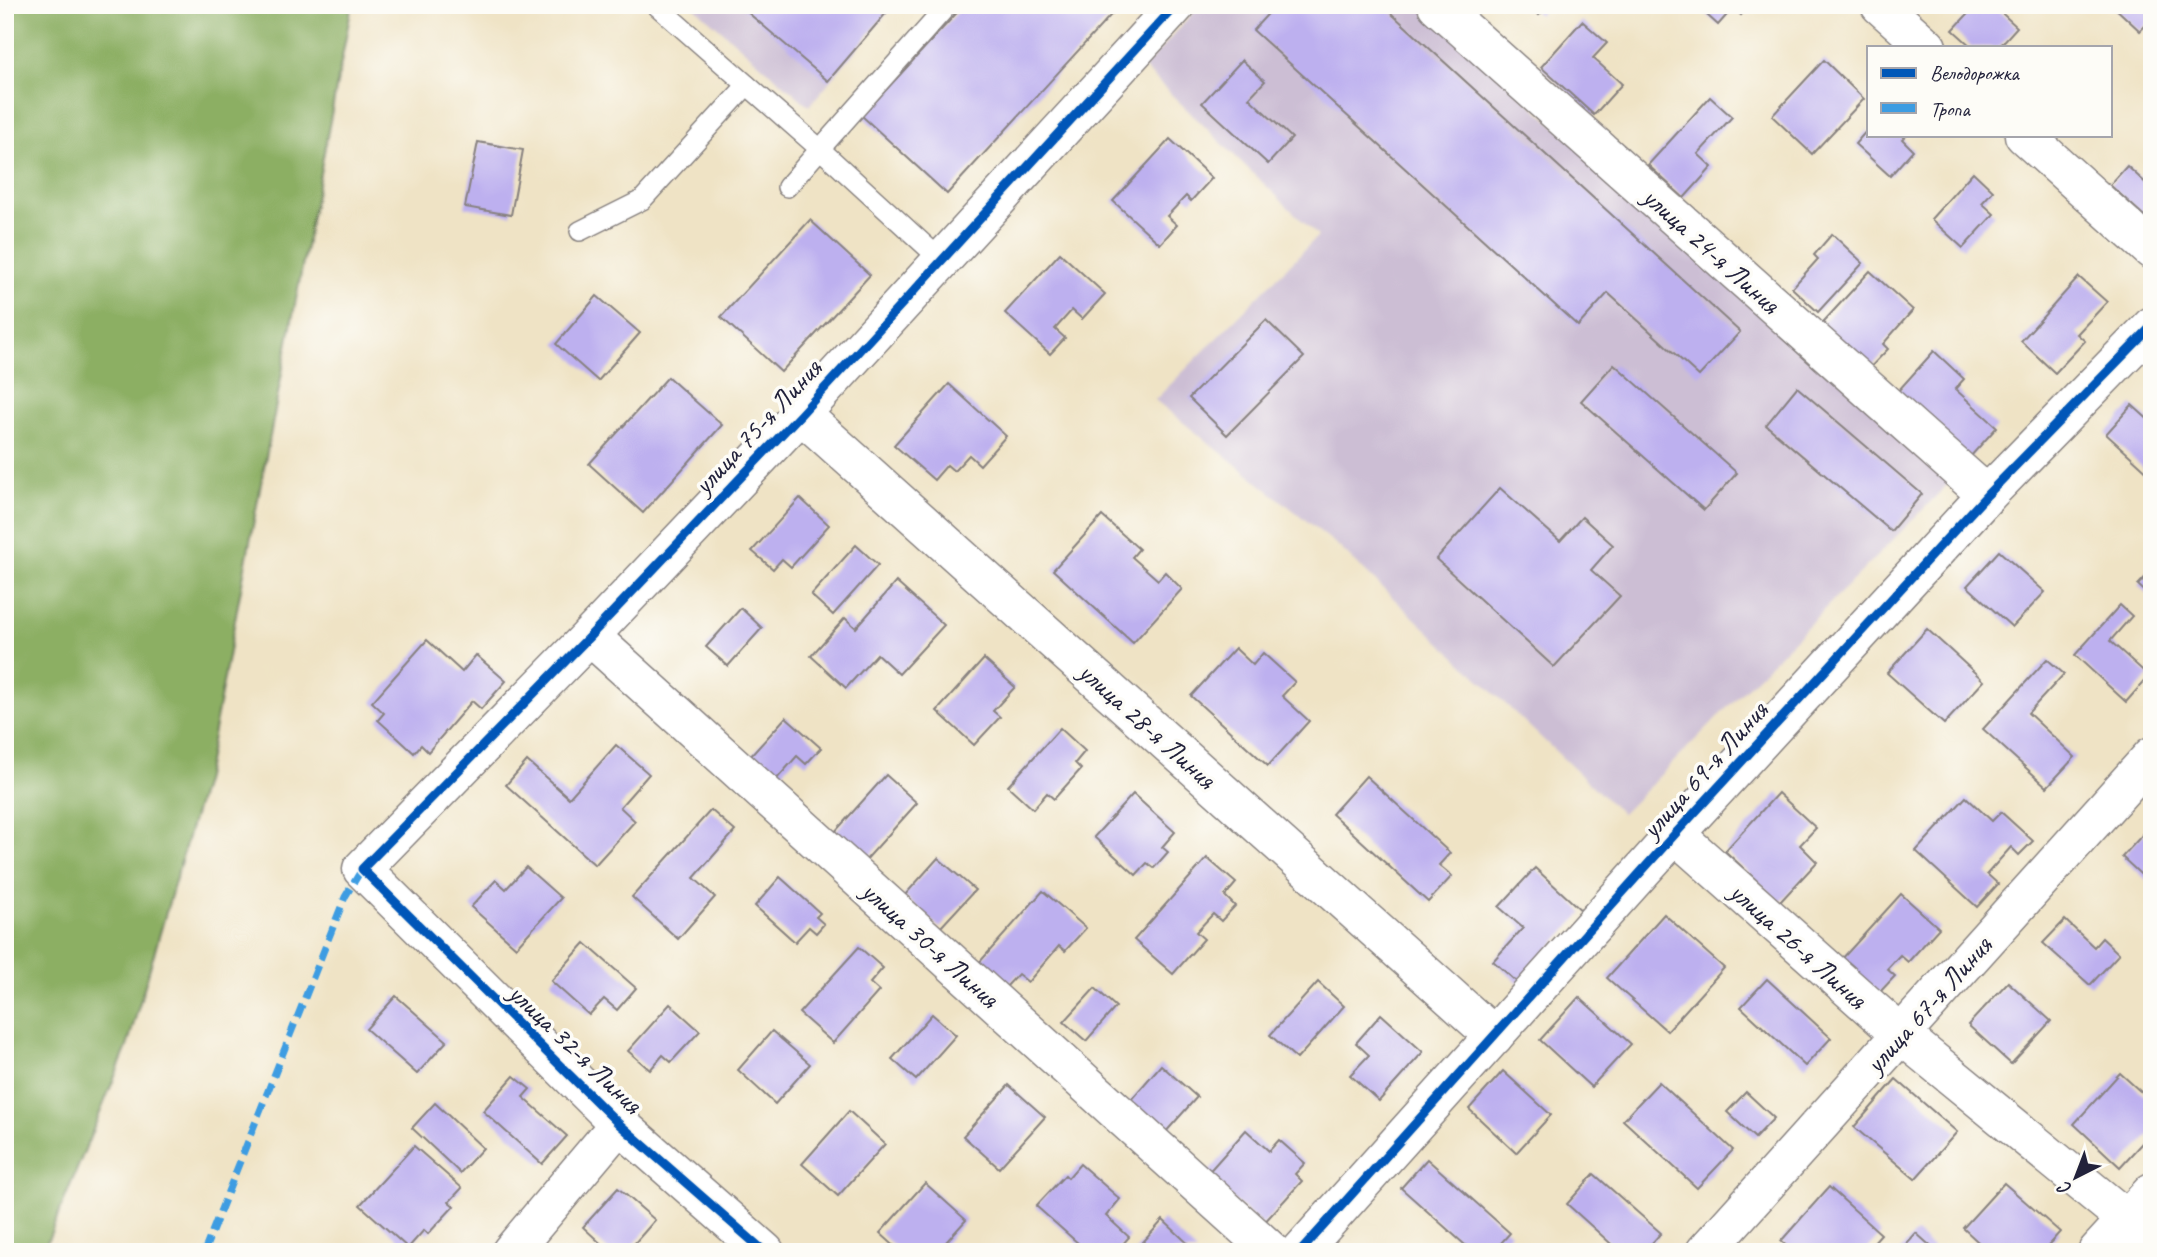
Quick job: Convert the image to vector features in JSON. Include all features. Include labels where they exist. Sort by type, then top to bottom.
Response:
[{"type":"street","name":"улица 75-я Линия","points":[[362,869],[590,636],[801,414],[1176,5]]},
{"type":"street","name":"улица 24-я Линия","points":[[1437,5],[1987,495]]},
{"type":"street","points":[[1880,5],[1926,46]]},
{"type":"street","points":[[2025,136],[2152,250]]},
{"type":"street","name":"улица 69-я Линия","points":[[1300,1252],[1675,834],[1987,495],[2152,326]]},
{"type":"street","name":"улица 28-я Линия","points":[[801,414],[1494,1036]]},
{"type":"street","name":"улица 30-я Линия","points":[[590,636],[1272,1252]]},
{"type":"street","name":"улица 67-я Линия","points":[[1705,1252],[2152,756]]},
{"type":"street","name":"улица 26-я Линия","points":[[1675,834],[1900,1034],[2139,1230]]},
{"type":"street","name":"улица 32-я Линия","points":[[362,869],[620,1124],[765,1252]]},
{"type":"street","points":[[511,1252],[620,1124]]},
{"type":"street","points":[[2097,1252],[2139,1230],[2152,1192]]},
{"type":"lane","points":[[656,5],[820,149],[940,260]]},
{"type":"lane","points":[[787,187],[948,5]]},
{"type":"lane","points":[[580,231],[642,200],[747,85]]},
{"type":"shaded area","points":[[692,5],[894,5],[809,106]]},
{"type":"shaded area","points":[[1200,5],[1419,5],[1953,479],[1622,814],[1337,545],[1155,400],[1318,236],[1144,68]]},
{"type":"green space","points":[[5,5],[352,5],[205,778],[127,1047],[43,1252],[5,1252]]},
{"type":"building","points":[[739,5],[893,5],[828,81]]},
{"type":"building","points":[[964,5],[1120,5],[947,194],[862,116]]},
{"type":"building","points":[[1276,5],[1382,5],[1740,332],[1699,376],[1608,293],[1578,326],[1253,30]]},
{"type":"building","points":[[1529,5],[1548,5],[1539,15]]},
{"type":"building","points":[[1696,5],[1750,5],[1741,15],[1733,8],[1718,25]]},
{"type":"building","points":[[1976,5],[1993,5],[2017,27],[2000,46],[1971,46],[1953,30]]},
{"type":"building","points":[[2112,5],[2152,5],[2152,27],[2148,23],[2140,31]]},
{"type":"building","points":[[1582,21],[1607,43],[1593,58],[1622,84],[1594,115],[1541,67]]},
{"type":"building","points":[[1242,60],[1265,81],[1249,98],[1292,138],[1268,164],[1202,103]]},
{"type":"building","points":[[1824,60],[1864,99],[1812,154],[1772,116]]},
{"type":"building","points":[[1710,97],[1732,117],[1698,154],[1712,167],[1684,198],[1648,165]]},
{"type":"building","points":[[1867,130],[1867,136],[1905,136],[1902,139],[1913,150],[1890,176],[1855,144]]},
{"type":"building","points":[[1170,139],[1212,178],[1191,201],[1186,196],[1167,216],[1177,225],[1160,244],[1113,201]]},
{"type":"building","points":[[478,142],[523,150],[511,215],[465,207]]},
{"type":"building","points":[[2127,166],[2149,186],[2152,183],[2152,223],[2110,185]]},
{"type":"building","points":[[1973,172],[1993,191],[1982,203],[1994,214],[1963,248],[1931,219]]},
{"type":"building","points":[[810,220],[870,275],[781,372],[721,317]]},
{"type":"building","points":[[1832,234],[1863,263],[1818,312],[1792,288],[1818,259],[1814,255]]},
{"type":"building","points":[[1060,253],[1105,294],[1082,319],[1072,310],[1055,329],[1065,338],[1050,354],[1005,313]]},
{"type":"building","points":[[1870,271],[1913,310],[1883,344],[1888,349],[1862,376],[1814,332]]},
{"type":"building","points":[[2079,277],[2107,302],[2077,334],[2085,341],[2055,373],[2021,341]]},
{"type":"building","points":[[597,296],[640,333],[598,381],[556,344]]},
{"type":"building","points":[[1266,320],[1304,357],[1227,435],[1189,398]]},
{"type":"building","points":[[1934,351],[1964,379],[1955,389],[1997,427],[1961,467],[1889,401]]},
{"type":"building","points":[[1614,364],[1737,473],[1704,510],[1581,401]]},
{"type":"building","points":[[668,377],[722,425],[643,513],[589,464]]},
{"type":"building","points":[[949,384],[1006,436],[980,465],[969,455],[954,471],[947,465],[934,480],[894,445]]},
{"type":"building","points":[[1797,387],[1922,494],[1891,531],[1766,425]]},
{"type":"building","points":[[2132,405],[2152,423],[2152,476],[2106,434]]},
{"type":"building","points":[[1500,488],[1560,541],[1582,517],[1613,545],[1591,570],[1620,596],[1554,667],[1436,559]]},
{"type":"building","points":[[800,498],[829,525],[791,567],[782,559],[773,569],[752,551]]},
{"type":"building","points":[[1102,516],[1139,549],[1132,557],[1158,580],[1165,572],[1182,589],[1133,643],[1053,570]]},
{"type":"building","points":[[856,545],[878,565],[833,615],[811,595]]},
{"type":"building","points":[[1999,551],[2045,592],[2012,627],[1967,586]]},
{"type":"building","points":[[2152,570],[2152,598],[2138,585]]},
{"type":"building","points":[[896,582],[944,625],[899,674],[877,654],[846,688],[811,656],[845,618],[856,628]]},
{"type":"building","points":[[2120,605],[2132,616],[2110,641],[2149,676],[2126,702],[2075,655]]},
{"type":"building","points":[[741,608],[762,628],[728,666],[706,647]]},
{"type":"building","points":[[1927,629],[1984,681],[1944,724],[1887,673]]},
{"type":"building","points":[[427,640],[462,672],[476,655],[506,681],[481,709],[472,701],[428,752],[421,745],[414,753],[378,720],[384,713],[372,702]]},
{"type":"building","points":[[1235,648],[1253,665],[1263,653],[1295,682],[1282,696],[1309,721],[1268,766],[1191,696]]},
{"type":"building","points":[[984,659],[1015,687],[993,711],[1000,717],[974,745],[937,711]]},
{"type":"building","points":[[2047,659],[2064,674],[2028,713],[2075,757],[2047,787],[1983,729]]},
{"type":"building","points":[[786,717],[821,748],[806,764],[797,756],[775,781],[749,758]]},
{"type":"building","points":[[1060,728],[1085,751],[1075,763],[1081,769],[1054,799],[1047,793],[1033,809],[1008,786]]},
{"type":"building","points":[[616,745],[649,774],[620,807],[635,821],[595,865],[506,785],[527,761],[569,798]]},
{"type":"building","points":[[886,775],[917,803],[864,862],[833,834]]},
{"type":"building","points":[[1366,776],[1450,853],[1439,865],[1452,876],[1428,902],[1332,814]]},
{"type":"building","points":[[1778,793],[1816,828],[1800,845],[1817,862],[1780,902],[1725,851]]},
{"type":"building","points":[[1133,794],[1175,832],[1162,847],[1168,852],[1154,868],[1147,863],[1136,875],[1094,837]]},
{"type":"building","points":[[1966,797],[1992,821],[2001,812],[2033,841],[2019,855],[2011,847],[1987,874],[1998,884],[1977,907],[1916,851]]},
{"type":"building","points":[[711,810],[735,831],[694,878],[715,897],[678,939],[632,897]]},
{"type":"building","points":[[2146,831],[2152,836],[2152,885],[2122,857]]},
{"type":"building","points":[[938,858],[975,890],[940,928],[904,896]]},
{"type":"building","points":[[1207,858],[1236,883],[1225,896],[1235,906],[1221,921],[1213,914],[1196,932],[1204,939],[1173,974],[1134,940]]},
{"type":"building","points":[[526,867],[561,898],[516,947],[471,907],[496,880],[506,889]]},
{"type":"building","points":[[1535,868],[1583,912],[1518,983],[1493,961],[1523,928],[1499,907]]},
{"type":"building","points":[[780,877],[820,913],[816,917],[824,924],[816,933],[809,927],[795,942],[755,906]]},
{"type":"building","points":[[1043,891],[1086,928],[1065,951],[1059,946],[1028,982],[1018,974],[1005,988],[978,964]]},
{"type":"building","points":[[1901,894],[1939,928],[1908,962],[1900,955],[1887,969],[1895,976],[1878,994],[1841,960]]},
{"type":"building","points":[[1664,914],[1724,968],[1667,1031],[1607,978]]},
{"type":"building","points":[[2065,920],[2094,947],[2102,938],[2119,954],[2090,985],[2043,943]]},
{"type":"building","points":[[585,943],[636,988],[617,1010],[604,999],[589,1015],[551,981]]},
{"type":"building","points":[[859,947],[883,968],[870,983],[879,991],[833,1043],[799,1013]]},
{"type":"building","points":[[1767,979],[1831,1038],[1805,1066],[1741,1007]]},
{"type":"building","points":[[1318,982],[1344,1006],[1297,1059],[1270,1035]]},
{"type":"building","points":[[2008,982],[2051,1021],[2011,1064],[1968,1025]]},
{"type":"building","points":[[1095,988],[1116,1007],[1086,1041],[1064,1022]]},
{"type":"building","points":[[396,996],[447,1041],[417,1074],[366,1029]]},
{"type":"building","points":[[1579,997],[1631,1044],[1591,1087],[1540,1040]]},
{"type":"building","points":[[670,1004],[700,1031],[671,1062],[663,1055],[650,1070],[628,1051]]},
{"type":"building","points":[[932,1014],[956,1035],[916,1080],[892,1059]]},
{"type":"building","points":[[1381,1014],[1423,1052],[1379,1101],[1350,1075],[1369,1055],[1356,1043]]},
{"type":"building","points":[[772,1031],[810,1064],[775,1104],[738,1070]]},
{"type":"building","points":[[1161,1065],[1197,1097],[1164,1134],[1129,1102]]},
{"type":"building","points":[[1503,1071],[1551,1115],[1516,1153],[1469,1109]]},
{"type":"building","points":[[2120,1073],[2152,1102],[2152,1132],[2120,1167],[2074,1124]]},
{"type":"building","points":[[514,1076],[530,1089],[523,1097],[567,1136],[542,1164],[483,1111]]},
{"type":"building","points":[[1896,1079],[1957,1132],[1915,1179],[1854,1127]]},
{"type":"building","points":[[1659,1082],[1733,1150],[1697,1188],[1623,1120]]},
{"type":"building","points":[[1009,1085],[1045,1117],[999,1168],[963,1136]]},
{"type":"building","points":[[1746,1092],[1774,1118],[1755,1138],[1727,1112]]},
{"type":"building","points":[[435,1103],[483,1148],[460,1173],[412,1128]]},
{"type":"building","points":[[849,1111],[885,1144],[838,1196],[802,1164]]},
{"type":"building","points":[[1246,1130],[1269,1151],[1279,1140],[1305,1163],[1295,1174],[1302,1181],[1262,1225],[1206,1175]]},
{"type":"building","points":[[414,1146],[462,1188],[449,1202],[454,1206],[428,1234],[424,1230],[408,1248],[360,1205]]},
{"type":"building","points":[[1427,1159],[1510,1233],[1493,1252],[1473,1252],[1401,1188]]},
{"type":"building","points":[[1080,1164],[1120,1199],[1106,1216],[1129,1237],[1116,1252],[1088,1252],[1036,1206],[1065,1175],[1068,1178]]},
{"type":"building","points":[[1594,1174],[1661,1233],[1644,1252],[1620,1252],[1567,1204]]},
{"type":"building","points":[[925,1183],[966,1220],[937,1252],[901,1252],[880,1233]]},
{"type":"building","points":[[2004,1183],[2060,1232],[2042,1252],[1989,1252],[1963,1228]]},
{"type":"building","points":[[1829,1187],[1881,1234],[1865,1252],[1793,1252],[1781,1241]]},
{"type":"building","points":[[618,1188],[655,1220],[627,1252],[610,1252],[583,1227]]},
{"type":"building","points":[[1163,1220],[1197,1252],[1134,1252]]},
{"type":"building","points":[[1916,1233],[1937,1252],[1899,1252]]},
{"type":"marked path","points":[[204,1252],[345,897],[362,869]]},
{"type":"cycle path","points":[[765,1252],[619,1124],[362,869],[590,636],[801,414],[1176,5]]},
{"type":"cycle path","points":[[1300,1252],[1675,834],[1987,495],[2152,326]]}]
